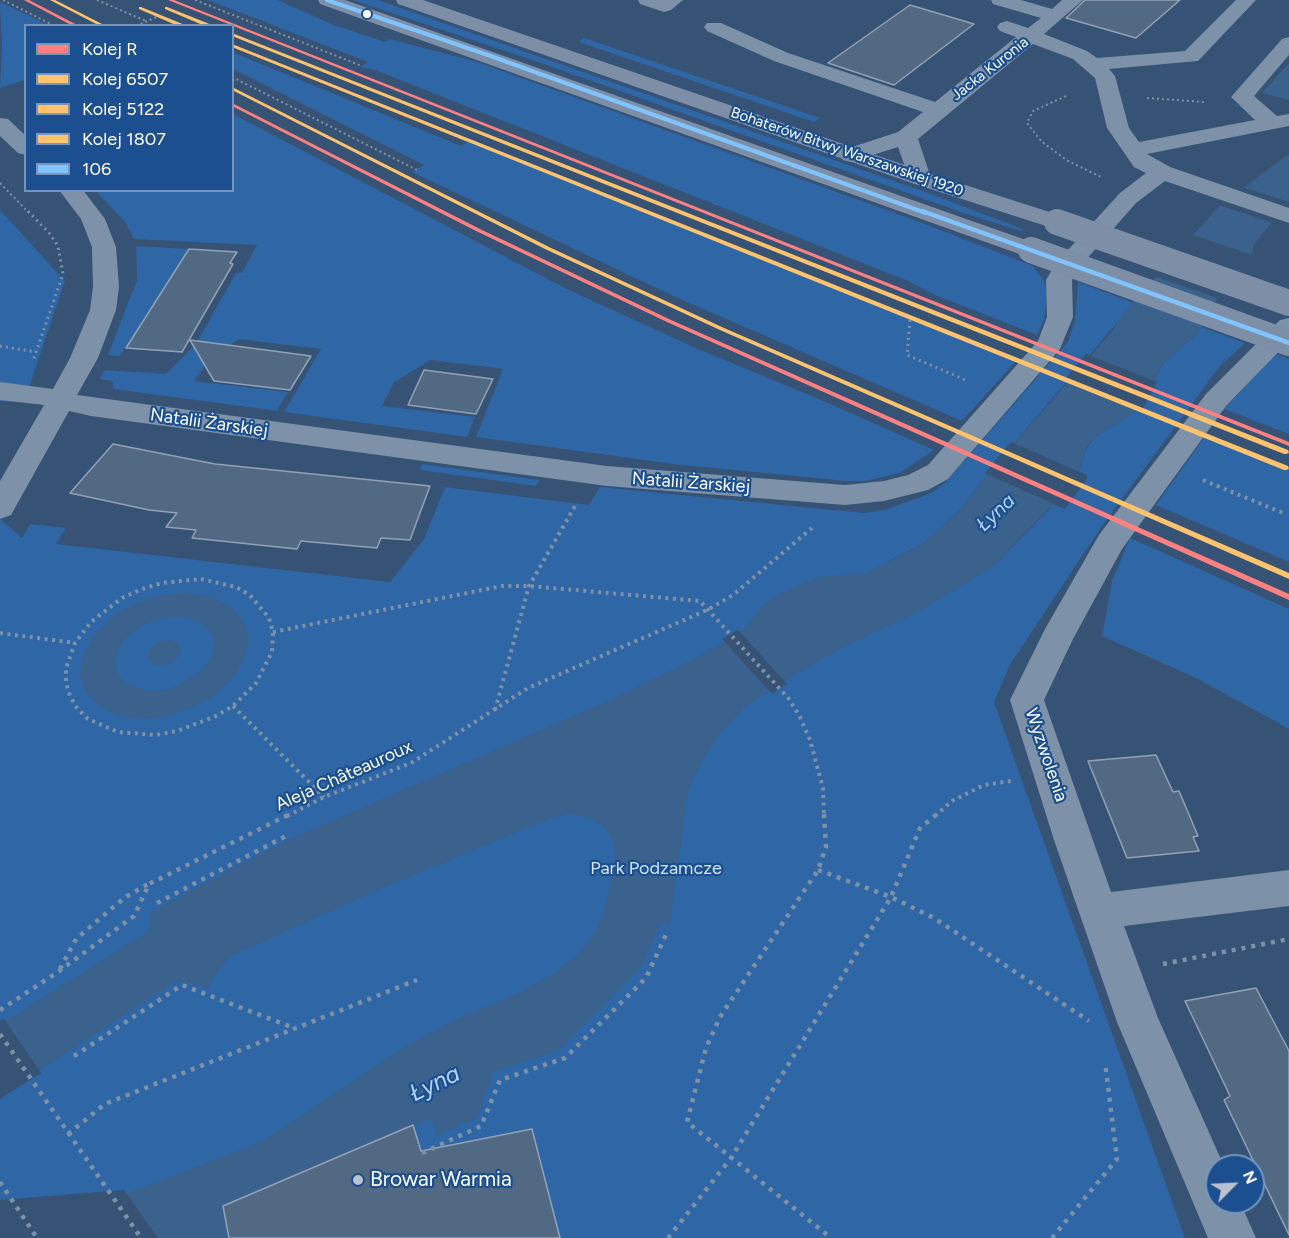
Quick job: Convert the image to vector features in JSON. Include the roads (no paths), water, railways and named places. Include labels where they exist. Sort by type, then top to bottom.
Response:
[{"type":"main road","name":"Bohaterów Bitwy Warszawskiej 1920","points":[[327,0],[1289,343]]},
{"type":"main road","name":"Bohaterów Bitwy Warszawskiej 1920","points":[[405,0],[1289,303]]},
{"type":"street","points":[[647,0],[664,6],[674,0]]},
{"type":"street","points":[[1000,0],[1056,16]]},
{"type":"street","name":"Jacka Kuronia","points":[[850,154],[906,137],[1074,0]]},
{"type":"street","points":[[1093,64],[1191,57],[1247,0]]},
{"type":"street","points":[[714,27],[781,57],[938,110]]},
{"type":"street","points":[[1007,27],[1080,55],[1093,64],[1105,76],[1118,128],[1142,162],[1216,192],[1289,216]]},
{"type":"street","points":[[1281,122],[1242,97],[1289,43]]},
{"type":"street","points":[[1132,150],[1281,122]]},
{"type":"street","points":[[0,124],[24,146]]},
{"type":"street","points":[[906,137],[920,178]]},
{"type":"street","name":"Natalii Żarskiej","points":[[0,390],[44,396],[103,409],[607,476],[845,495],[895,488],[917,483],[938,472],[1051,343],[1060,317],[1059,279],[1065,268],[1128,198],[1162,172]]},
{"type":"street","points":[[0,508],[93,338],[103,310],[106,287],[104,247],[99,231],[83,204],[71,192]]},
{"type":"street","name":"Wyzwolenia","points":[[1232,1238],[1138,1022],[1027,700],[1057,639],[1110,543],[1216,400],[1289,326]]},
{"type":"street","points":[[1099,911],[1289,888]]},
{"type":"water","points":[[1289,63],[1289,100],[1262,93]]},
{"type":"water","name":"Łyna","points":[[1289,154],[1289,209],[1272,222],[1254,244],[1252,254],[1240,269],[1229,277],[1198,333],[1164,362],[1139,409],[1096,436],[1086,448],[1079,471],[1085,477],[1062,507],[1050,507],[993,567],[914,614],[843,647],[799,672],[743,708],[719,735],[702,761],[688,791],[670,924],[661,923],[641,967],[559,1050],[493,1072],[478,1117],[437,1136],[431,1118],[223,1206],[229,1238],[0,1238],[0,1203],[132,1192],[265,1140],[403,1048],[453,1021],[519,993],[553,974],[580,953],[597,930],[607,901],[616,852],[613,840],[603,825],[587,817],[569,813],[549,819],[378,890],[231,956],[218,970],[208,988],[178,980],[0,1096],[0,1025],[149,931],[151,912],[288,840],[608,701],[694,659],[742,631],[765,603],[792,588],[819,577],[866,573],[922,544],[961,509],[987,475],[1113,330],[1123,314],[1220,205]]},
{"type":"water","points":[[189,593],[212,597],[231,607],[244,622],[248,640],[244,659],[233,678],[215,695],[192,708],[166,716],[141,719],[117,715],[98,705],[85,691],[80,674],[84,653],[95,634],[114,616],[137,603],[163,595]],"holes":[[[169,617],[185,617],[198,621],[208,629],[214,639],[214,651],[198,674],[170,689],[153,691],[126,684],[118,675],[115,664],[117,651],[125,639],[137,628],[152,621]]]},
{"type":"water","points":[[169,640],[178,643],[181,654],[169,664],[154,665],[148,659],[149,651],[157,643]]},
{"type":"rail line","name":"R","points":[[26,0],[73,24]]},
{"type":"rail line","name":"6507","points":[[52,0],[100,24]]},
{"type":"rail line","name":"R","points":[[170,0],[230,24]]},
{"type":"rail line","name":"5122","points":[[141,8],[178,24]]},
{"type":"rail line","name":"1807","points":[[167,8],[205,24]]},
{"type":"rail line","name":"R","points":[[234,25],[1289,444]]},
{"type":"rail line","name":"1807","points":[[234,35],[1286,452]]},
{"type":"rail line","name":"5122","points":[[234,46],[1286,468]]},
{"type":"rail line","name":"6507","points":[[234,89],[547,248],[722,329],[1289,576]]},
{"type":"rail line","name":"R","points":[[234,105],[478,230],[669,321],[1289,597]]},
{"type":"place","name":"Browar Warmia","points":[[358,1180]]},
{"type":"park label","name":"Park Podzamcze","points":[[656,869]]}]
